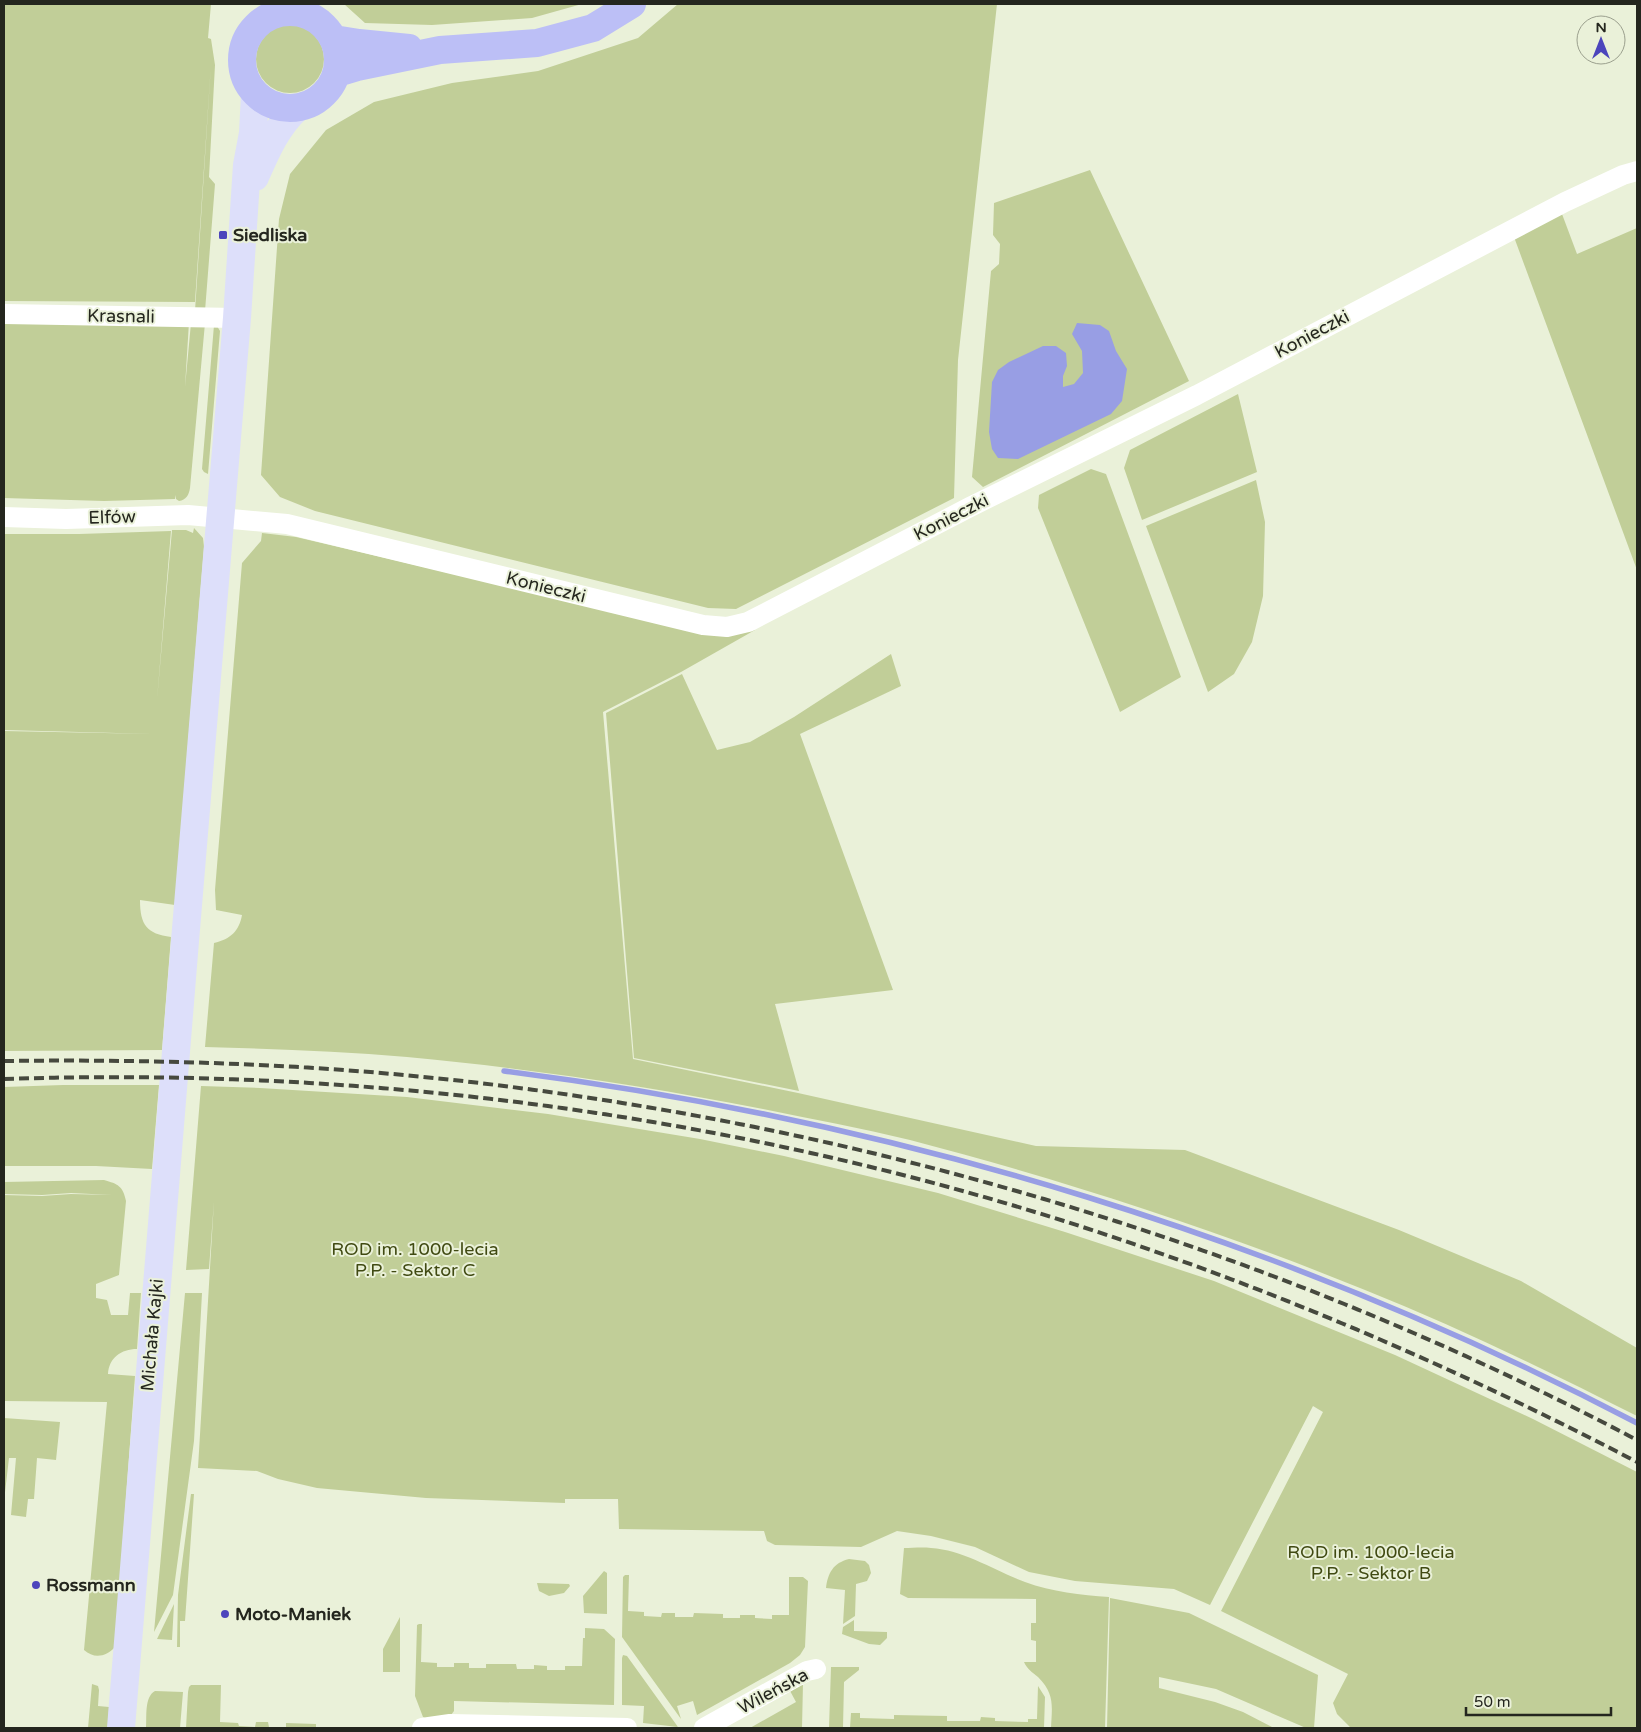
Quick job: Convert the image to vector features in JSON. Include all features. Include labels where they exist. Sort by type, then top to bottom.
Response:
[{"type":"main road","points":[[337,73],[440,50],[537,43],[592,28],[632,4]]},
{"type":"main road","points":[[297,8],[325,26],[334,39],[338,55],[337,73],[333,83],[324,95],[311,103],[297,108],[282,108],[271,104],[255,94],[244,74],[242,52],[247,38],[264,12],[269,17],[297,8]]},
{"type":"main road","points":[[334,39],[440,50]]},
{"type":"street","name":"Michała Kajki","points":[[121,1728],[184,941],[237,318],[247,165],[255,94]]},
{"type":"street","points":[[246,199],[267,149],[286,118],[297,108]]},
{"type":"street","name":"Konieczki","points":[[220,517],[287,524],[703,625],[727,627],[748,622],[970,507],[1197,395],[1565,202],[1623,175],[1637,171]]},
{"type":"street","name":"Krasnali","points":[[4,314],[237,318]]},
{"type":"street","name":"Elfów","points":[[4,517],[66,519],[188,514],[220,517]]},
{"type":"street","name":"Wileńska","points":[[704,1728],[807,1671],[816,1669]]},
{"type":"street","points":[[422,1728],[450,1724],[627,1728]]},
{"type":"green space","points":[[4,4],[211,4],[208,38],[211,39],[215,65],[209,177],[215,184],[205,311],[195,311],[211,64],[195,302],[4,301]]},
{"type":"green space","points":[[344,4],[582,4],[532,18],[432,25],[365,23]]},
{"type":"green space","points":[[678,4],[997,4],[958,360],[954,498],[736,609],[708,608],[315,511],[280,497],[261,475],[279,219],[290,174],[326,130],[374,102],[452,83],[538,71],[638,38]]},
{"type":"green space","points":[[290,25],[303,28],[314,35],[321,46],[324,59],[321,72],[314,83],[303,90],[290,93],[277,90],[266,83],[259,72],[256,59],[259,46],[266,35],[277,28]]},
{"type":"green space","points":[[1090,170],[1189,381],[983,487],[972,477],[991,271],[999,264],[1000,244],[993,235],[994,203]]},
{"type":"green space","points":[[1562,214],[1577,254],[1637,228],[1637,570],[1514,237]]},
{"type":"green space","points":[[4,322],[189,322],[185,387],[191,323],[205,323],[188,495],[179,501],[176,499],[176,495],[175,499],[104,501],[4,498]]},
{"type":"green space","points":[[214,325],[220,331],[208,474],[202,469]]},
{"type":"green space","points":[[1238,394],[1257,472],[1142,520],[1124,468],[1130,450]]},
{"type":"green space","points":[[1091,469],[1106,474],[1181,677],[1120,712],[1038,508],[1039,495]]},
{"type":"green space","points":[[1256,480],[1265,522],[1263,596],[1252,642],[1234,674],[1208,692],[1146,526]]},
{"type":"green space","points":[[194,528],[203,538],[204,547],[175,905],[140,900],[141,916],[146,927],[163,936],[171,937],[162,1050],[4,1051],[4,731],[154,734],[4,730],[5,534],[171,531],[157,700],[172,530],[186,530],[193,533]]},
{"type":"green space","points":[[262,533],[296,537],[717,636],[755,630],[681,672],[603,712],[633,1059],[798,1093],[1036,1146],[1185,1150],[1399,1230],[1521,1281],[1637,1348],[1637,1416],[1468,1334],[1400,1304],[1309,1268],[1197,1227],[1083,1189],[910,1140],[719,1101],[541,1072],[382,1055],[306,1050],[205,1047],[214,943],[233,934],[239,926],[242,915],[216,910],[215,890],[242,563],[261,541]]},
{"type":"green space","points":[[891,654],[901,686],[800,734],[893,990],[775,1004],[799,1091],[634,1058],[606,713],[682,674],[717,750],[750,742],[794,717]]},
{"type":"green space","points":[[159,1085],[152,1169],[96,1166],[4,1166],[4,1087]]},
{"type":"green space","points":[[201,1086],[407,1097],[548,1114],[700,1139],[784,1156],[938,1193],[1065,1232],[1214,1281],[1395,1355],[1533,1419],[1637,1472],[1637,1728],[1351,1728],[1337,1714],[1333,1703],[1348,1674],[1221,1611],[1323,1412],[1313,1406],[1210,1605],[1174,1589],[1075,1581],[1029,1572],[975,1547],[931,1536],[897,1531],[861,1547],[775,1545],[767,1541],[764,1531],[619,1529],[618,1499],[565,1499],[565,1503],[426,1498],[317,1488],[278,1479],[257,1471],[198,1468],[214,1201],[209,1269],[186,1270]]},
{"type":"green space","points":[[104,1180],[119,1186],[126,1201],[119,1275],[96,1284],[96,1298],[107,1300],[111,1315],[128,1315],[130,1293],[141,1293],[137,1349],[121,1353],[113,1359],[108,1374],[135,1376],[115,1647],[104,1655],[96,1656],[84,1650],[107,1402],[4,1401],[4,1195],[42,1196],[71,1194],[112,1195],[71,1193],[42,1195],[4,1194],[4,1182]]},
{"type":"green space","points":[[185,1293],[202,1293],[194,1441],[173,1595],[154,1632]]},
{"type":"green space","points":[[4,1418],[60,1422],[56,1460],[37,1458],[34,1499],[28,1499],[26,1517],[11,1515],[16,1458],[9,1458],[4,1501]]},
{"type":"green space","points":[[191,1494],[194,1494],[185,1621],[180,1621],[180,1647],[177,1647],[178,1595]]},
{"type":"green space","points":[[904,1548],[943,1550],[967,1557],[1035,1585],[1067,1592],[1109,1597],[1105,1728],[1051,1728],[1052,1707],[1050,1695],[1043,1683],[1028,1669],[1024,1662],[1036,1662],[1036,1641],[1031,1640],[1031,1623],[1036,1623],[1036,1599],[908,1598],[900,1594]]},
{"type":"green space","points":[[849,1559],[865,1561],[869,1565],[871,1573],[867,1581],[856,1584],[855,1616],[843,1624],[845,1590],[826,1588],[832,1569],[839,1563]]},
{"type":"green space","points":[[604,1571],[607,1573],[607,1614],[584,1613],[583,1596]]},
{"type":"green space","points":[[629,1575],[628,1611],[644,1612],[644,1616],[661,1617],[662,1613],[675,1613],[675,1617],[693,1617],[694,1613],[723,1614],[723,1618],[740,1618],[740,1615],[755,1615],[755,1618],[772,1619],[772,1615],[789,1615],[789,1577],[803,1577],[808,1581],[805,1647],[800,1655],[790,1663],[697,1715],[693,1701],[677,1706],[681,1719],[622,1637],[623,1577]]},
{"type":"green space","points":[[537,1583],[569,1584],[570,1586],[564,1593],[549,1596],[539,1591]]},
{"type":"green space","points":[[1110,1598],[1189,1613],[1318,1675],[1314,1728],[1306,1728],[1216,1689],[1159,1677],[1159,1688],[1215,1702],[1243,1712],[1274,1728],[1107,1728]]},
{"type":"green space","points":[[174,1604],[172,1640],[157,1639]]},
{"type":"green space","points":[[400,1617],[400,1672],[383,1672],[383,1649]]},
{"type":"green space","points":[[854,1620],[854,1631],[887,1632],[887,1638],[880,1645],[869,1644],[842,1634],[843,1627]]},
{"type":"green space","points":[[422,1624],[421,1662],[437,1663],[437,1667],[454,1667],[454,1663],[469,1663],[469,1668],[486,1668],[486,1664],[516,1664],[517,1669],[534,1669],[534,1665],[547,1666],[547,1670],[565,1670],[565,1666],[582,1666],[585,1628],[604,1629],[615,1639],[614,1705],[454,1701],[454,1711],[451,1715],[427,1719],[423,1717],[415,1696],[417,1625]]},
{"type":"green space","points":[[623,1655],[627,1656],[678,1727],[643,1723],[644,1706],[622,1705]]},
{"type":"green space","points":[[831,1667],[859,1667],[859,1670],[844,1682],[843,1728],[829,1728]]},
{"type":"green space","points":[[803,1683],[802,1728],[750,1728],[796,1702],[789,1689]]},
{"type":"green space","points":[[92,1684],[98,1686],[98,1706],[109,1707],[108,1728],[88,1728]]},
{"type":"green space","points":[[191,1685],[221,1685],[220,1722],[238,1723],[239,1726],[255,1727],[256,1722],[268,1722],[269,1727],[286,1727],[286,1723],[316,1724],[316,1728],[186,1728],[188,1692]]},
{"type":"green space","points":[[1038,1686],[1045,1697],[1044,1728],[850,1728],[851,1713],[860,1713],[860,1718],[894,1719],[894,1715],[947,1716],[947,1721],[980,1721],[981,1717],[995,1718],[995,1721],[1028,1722],[1028,1719],[1037,1719]]},
{"type":"green space","points":[[155,1691],[183,1692],[180,1728],[146,1728],[148,1702],[151,1694]]},
{"type":"water","points":[[1077,323],[1100,325],[1109,331],[1116,351],[1127,369],[1122,401],[1111,414],[1018,459],[998,458],[992,449],[989,432],[992,382],[998,370],[1009,362],[1043,346],[1056,346],[1066,353],[1067,366],[1063,376],[1063,387],[1074,384],[1083,373],[1082,351],[1072,334]]},
{"type":"waterway","points":[[504,1071],[651,1093],[798,1121],[943,1156],[1086,1197],[1228,1244],[1367,1297],[1503,1357],[1637,1423]]},
{"type":"railway","points":[[4,1061],[238,1064],[413,1076],[623,1103],[774,1131],[923,1166],[1070,1207],[1216,1255],[1359,1310],[1500,1372],[1637,1440]]},
{"type":"railway","points":[[4,1079],[138,1077],[273,1081],[407,1090],[540,1105],[673,1125],[804,1152],[935,1183],[1064,1221],[1211,1272],[1356,1329],[1427,1360],[1637,1462]]},
{"type":"place","name":"Siedliska","points":[[223,235]]},
{"type":"place","name":"Rossmann","points":[[36,1585]]},
{"type":"place","name":"Moto-Maniek","points":[[225,1614]]},
{"type":"park label","name":"ROD im. 1000-lecia P.P. - Sektor C","points":[[415,1259]]},
{"type":"park label","name":"ROD im. 1000-lecia P.P. - Sektor B","points":[[1371,1562]]}]
